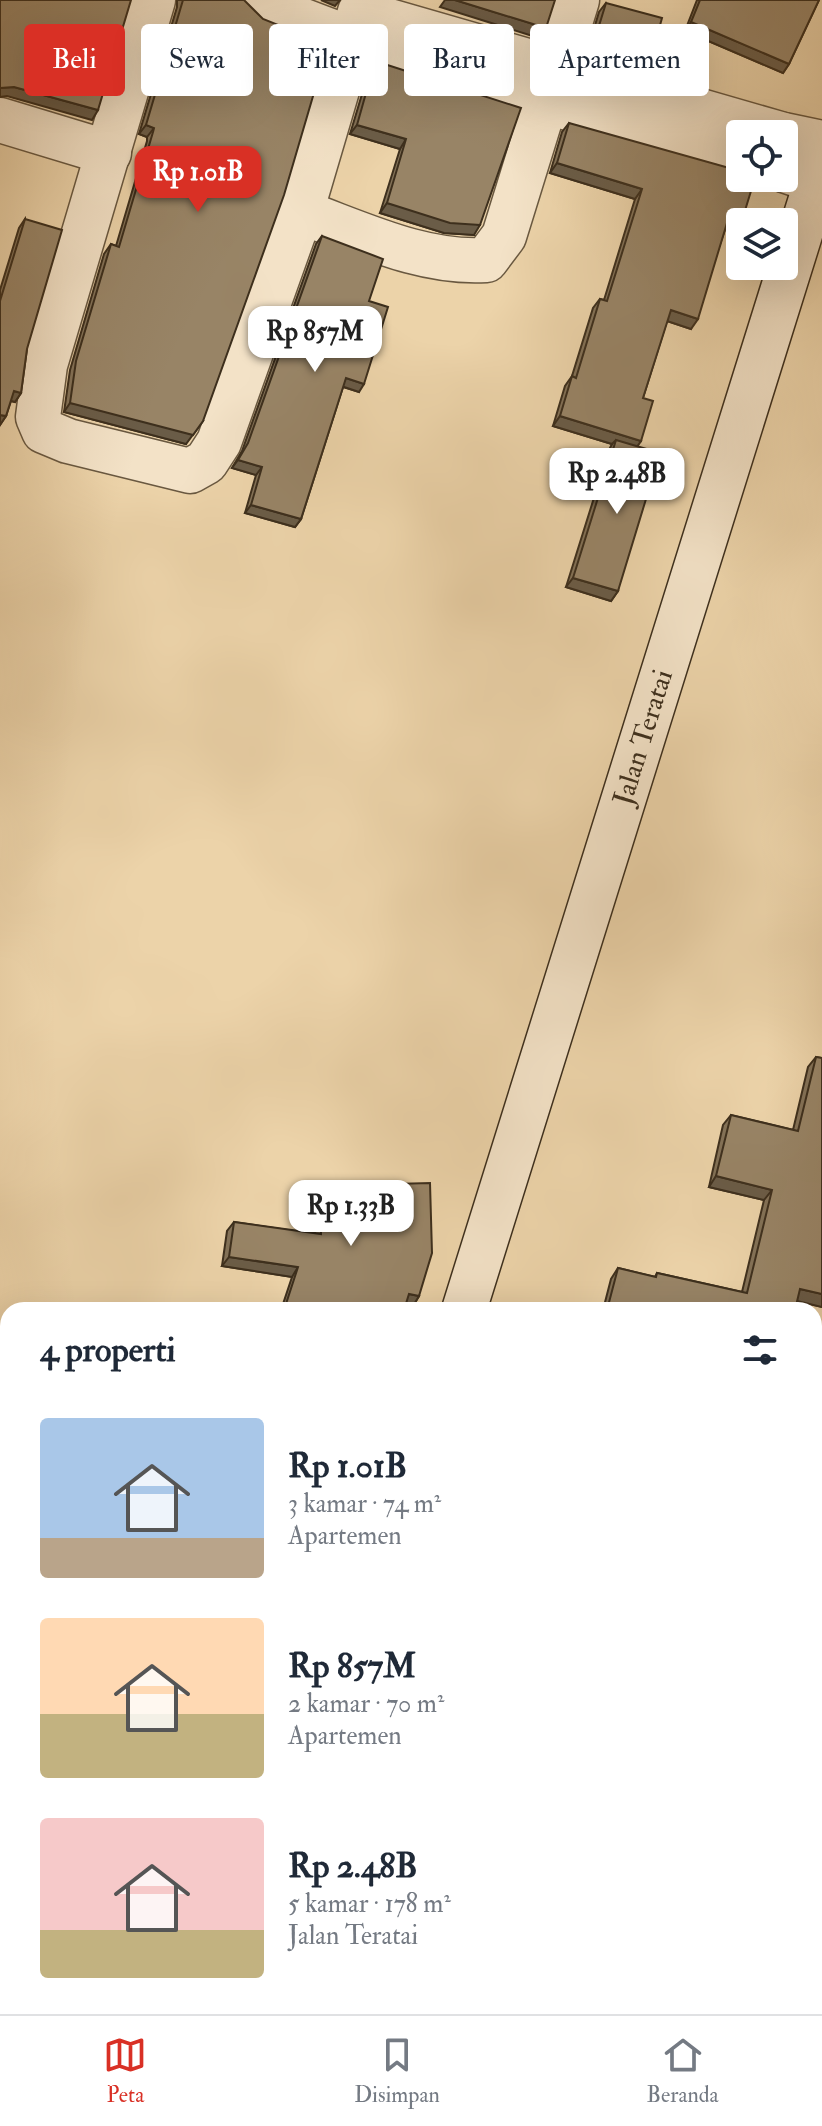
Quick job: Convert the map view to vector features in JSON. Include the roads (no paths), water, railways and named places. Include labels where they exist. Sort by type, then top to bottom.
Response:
[{"type":"street","points":[[153,0],[45,365],[38,417],[44,431],[68,441],[173,468],[190,471],[206,462],[219,442],[301,212],[335,96]]},
{"type":"street","points":[[260,0],[271,8],[347,24]]},
{"type":"street","points":[[318,0],[353,24]]},
{"type":"street","points":[[569,24],[577,0]]},
{"type":"street","points":[[388,36],[530,79]]},
{"type":"street","points":[[301,212],[423,255],[459,262],[486,260],[504,236],[547,96]]},
{"type":"street","points":[[579,96],[726,152]]},
{"type":"street","points":[[602,96],[726,122]]},
{"type":"street","points":[[0,120],[109,153]]},
{"type":"street","name":"Jalan Teratai","points":[[466,1302],[811,164]]}]
